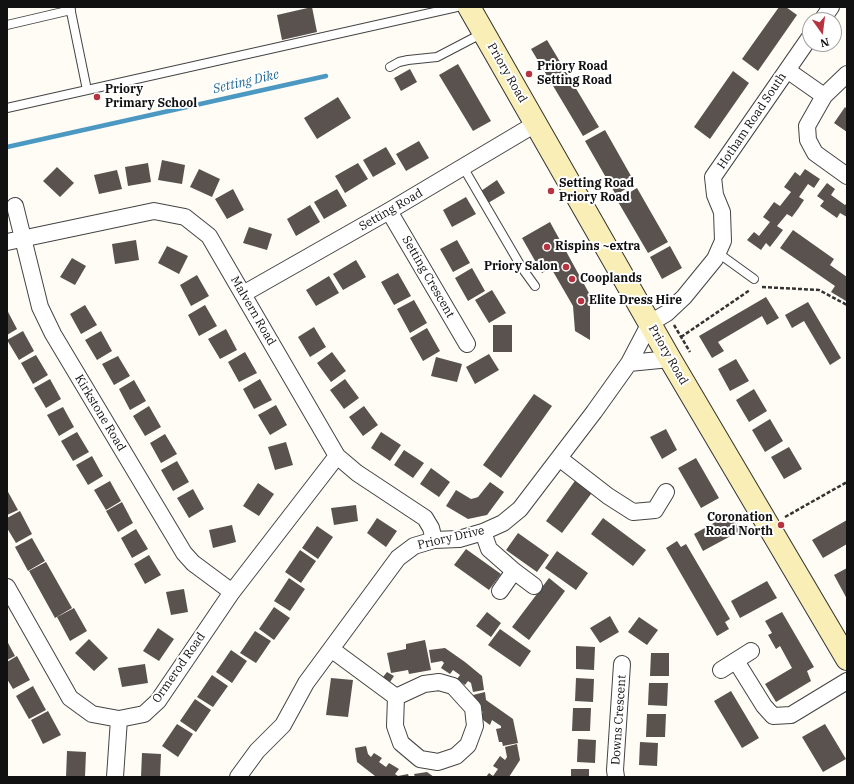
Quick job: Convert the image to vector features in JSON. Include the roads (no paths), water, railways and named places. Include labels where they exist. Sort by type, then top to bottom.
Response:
[{"type":"street","name":"Priory Road","points":[[469,7],[670,359],[847,659]]},
{"type":"street","name":"Hotham Road South","points":[[650,323],[667,313],[684,297],[715,259],[723,241],[722,212],[715,195],[713,177],[802,48]]},
{"type":"street","points":[[787,70],[824,96]]},
{"type":"street","points":[[847,74],[824,96],[806,126],[808,140],[815,153],[847,176]]},
{"type":"street","name":"Setting Road","points":[[243,294],[389,211],[536,123]]},
{"type":"street","name":"Kirkstone Road","points":[[15,206],[15,240],[40,307],[53,334],[184,553],[193,563],[232,592]]},
{"type":"street","name":"Malvern Road","points":[[15,240],[154,211],[185,217],[209,236],[337,456],[357,474],[425,518],[431,528],[434,540]]},
{"type":"street","name":"Setting Crescent","points":[[389,211],[467,344]]},
{"type":"street","name":"Priory Drive","points":[[238,777],[257,751],[284,725],[306,683],[398,558],[414,546],[434,540],[459,538],[483,532],[503,523],[520,509],[629,363],[650,323]]},
{"type":"street","points":[[629,363],[670,359]]},
{"type":"street","name":"Ormerod Road","points":[[7,587],[70,698],[92,714],[119,718],[144,714],[158,701],[232,592],[337,456]]},
{"type":"street","points":[[559,458],[608,496],[633,512],[655,510],[666,492]]},
{"type":"street","points":[[483,532],[489,549],[534,586]]},
{"type":"street","points":[[500,591],[514,571]]},
{"type":"street","points":[[331,649],[396,697]]},
{"type":"street","points":[[721,670],[751,652]]},
{"type":"street","points":[[736,661],[764,706],[773,716],[791,715],[847,681]]},
{"type":"street","name":"Downs Crescent","points":[[616,777],[615,770],[622,664]]},
{"type":"street","points":[[440,682],[453,686],[473,708],[475,726],[468,745],[456,756],[438,762],[420,759],[401,743],[395,726],[396,697],[424,684],[440,682]]},
{"type":"street","points":[[115,777],[119,718]]},
{"type":"lane","points":[[7,108],[457,7]]},
{"type":"lane","points":[[7,25],[70,9],[87,90]]},
{"type":"lane","points":[[390,67],[399,62],[408,60],[436,57],[484,33]]},
{"type":"lane","points":[[463,167],[522,268],[535,286]]},
{"type":"lane","points":[[718,253],[754,280]]},
{"type":"waterway","name":"Setting Dike","points":[[7,147],[326,76]]},
{"type":"place","name":"Priory Road Setting Road","points":[[529,74]]},
{"type":"place","name":"Priory Primary School","points":[[97,97]]},
{"type":"place","name":"Setting Road Priory Road","points":[[551,191]]},
{"type":"place","name":"Rispins ~extra","points":[[547,247]]},
{"type":"place","name":"Priory Salon","points":[[566,267]]},
{"type":"place","name":"Cooplands","points":[[572,279]]},
{"type":"place","name":"Elite Dress Hire","points":[[581,301]]},
{"type":"place","name":"Coronation Road North","points":[[781,525]]}]
